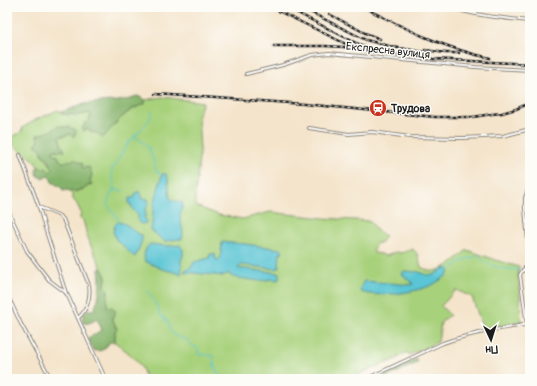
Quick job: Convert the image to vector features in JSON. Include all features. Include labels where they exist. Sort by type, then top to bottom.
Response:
[{"type":"street","points":[[449,7],[478,15],[530,21]]},
{"type":"street","name":"Експресна вулиця","points":[[246,74],[283,65],[312,55],[329,53],[476,67],[530,70]]},
{"type":"street","points":[[309,128],[349,134],[372,132],[410,137],[463,138],[503,136],[530,129]]},
{"type":"street","points":[[20,155],[39,207],[67,294],[105,378]]},
{"type":"street","points":[[366,379],[451,340],[529,324],[520,275],[522,270],[530,261],[525,198],[530,184]]},
{"type":"street","points":[[39,207],[58,215],[63,219],[89,285],[90,292],[87,306],[78,318]]},
{"type":"street","points":[[7,208],[27,251],[49,280],[67,294]]},
{"type":"street","points":[[526,222],[530,221]]},
{"type":"street","points":[[522,270],[530,270]]},
{"type":"street","points":[[7,294],[21,324],[51,379]]},
{"type":"green space","points":[[138,96],[145,100],[145,104],[127,113],[103,138],[97,133],[91,132],[88,129],[83,131],[81,129],[84,127],[84,123],[88,122],[91,115],[90,113],[75,116],[72,114],[62,114],[61,112],[85,104],[112,102],[131,99]]},
{"type":"green space","points":[[162,97],[203,102],[198,115],[200,150],[195,198],[196,206],[219,215],[243,219],[270,212],[323,218],[370,221],[376,230],[385,236],[380,243],[375,245],[374,253],[386,256],[396,252],[401,253],[413,249],[418,255],[421,267],[429,271],[440,270],[467,250],[519,267],[518,278],[521,322],[483,329],[472,297],[456,290],[441,306],[450,315],[441,322],[438,342],[409,355],[407,352],[396,359],[347,379],[145,379],[144,373],[138,363],[129,353],[115,342],[115,331],[117,329],[112,318],[114,314],[113,308],[107,306],[108,290],[105,287],[106,277],[90,244],[83,220],[80,219],[81,213],[73,199],[72,194],[68,191],[78,191],[90,185],[91,173],[88,167],[82,167],[81,163],[62,162],[58,156],[53,153],[53,151],[57,150],[63,150],[64,152],[59,137],[76,132],[53,130],[37,135],[39,140],[38,146],[53,169],[50,172],[38,167],[32,159],[16,147],[9,139],[21,132],[23,130],[22,128],[37,119],[58,110],[62,114],[67,115],[90,112],[91,114],[89,120],[81,129],[88,129],[91,132],[97,133],[115,124],[130,111],[144,104],[145,100]]},
{"type":"green space","points":[[58,126],[69,127],[76,130],[73,137],[71,134],[59,137],[61,145],[65,151],[64,152],[63,150],[57,150],[53,151],[53,153],[58,156],[62,162],[66,162],[68,160],[71,161],[74,159],[83,164],[82,167],[90,168],[92,175],[90,180],[92,185],[89,185],[83,190],[81,189],[74,192],[68,190],[63,191],[62,188],[52,182],[50,177],[48,176],[42,178],[38,176],[36,170],[38,167],[47,169],[50,172],[53,169],[47,158],[43,156],[41,149],[35,145],[39,140],[37,138],[38,135],[51,131]]},
{"type":"green space","points":[[101,268],[106,277],[105,287],[108,290],[107,306],[113,308],[116,312],[112,318],[117,329],[115,331],[115,342],[110,342],[103,349],[96,351],[93,350],[88,338],[102,330],[97,319],[83,323],[82,318],[87,310],[94,310],[98,300],[100,290],[99,269]]},
{"type":"green space","points":[[417,359],[417,363],[383,379],[374,379],[414,360]]},
{"type":"water","points":[[162,174],[166,174],[168,179],[170,198],[183,203],[180,216],[183,233],[182,239],[170,240],[167,242],[151,230],[154,205]]},
{"type":"water","points":[[139,191],[142,199],[148,199],[149,202],[144,218],[147,221],[146,223],[142,224],[138,222],[138,215],[132,209],[131,204],[129,204],[129,198],[134,198],[136,193]]},
{"type":"water","points":[[118,222],[129,226],[142,235],[141,243],[135,257],[116,240],[113,232],[115,225]]},
{"type":"water","points":[[222,242],[281,249],[283,252],[280,253],[279,267],[277,269],[241,265],[238,268],[279,273],[279,279],[259,281],[232,277],[230,274],[226,274],[224,276],[184,272],[185,270],[191,268],[194,262],[209,258],[210,254],[215,254],[216,260],[220,259]]},
{"type":"water","points":[[150,244],[166,246],[180,245],[183,250],[181,274],[162,269],[145,261],[145,252]]},
{"type":"water","points":[[444,268],[450,271],[446,276],[427,287],[420,289],[384,295],[368,294],[360,291],[364,281],[412,285],[413,284],[402,274],[404,271],[434,275]]},
{"type":"waterway","points":[[118,222],[118,218],[107,204],[114,189],[112,168],[116,166],[117,161],[126,145],[128,145],[129,141],[137,135],[147,122],[152,111]]},
{"type":"waterway","points":[[134,136],[143,142],[149,149],[156,171],[161,174]]},
{"type":"waterway","points":[[113,190],[123,191]]},
{"type":"waterway","points":[[448,271],[461,261],[478,256],[487,264],[499,268],[523,270]]},
{"type":"waterway","points":[[146,289],[156,304],[161,316],[168,322],[171,332],[178,337],[188,340],[191,344],[198,348],[198,354],[214,356],[215,368],[223,379]]},
{"type":"railway","points":[[270,7],[348,45]]},
{"type":"railway","points":[[286,7],[356,43],[369,48]]},
{"type":"railway","points":[[300,7],[366,40],[393,47],[430,53]]},
{"type":"railway","points":[[363,7],[409,30],[441,43],[490,58]]},
{"type":"railway","points":[[329,14],[365,33],[380,39]]},
{"type":"railway","points":[[274,46],[344,47],[433,59],[530,64]]},
{"type":"railway","points":[[425,50],[459,53]]},
{"type":"railway","points":[[156,94],[304,104],[435,117],[473,117],[502,113],[530,103]]},
{"type":"place","name":"Трудова","points":[[378,108]]}]
